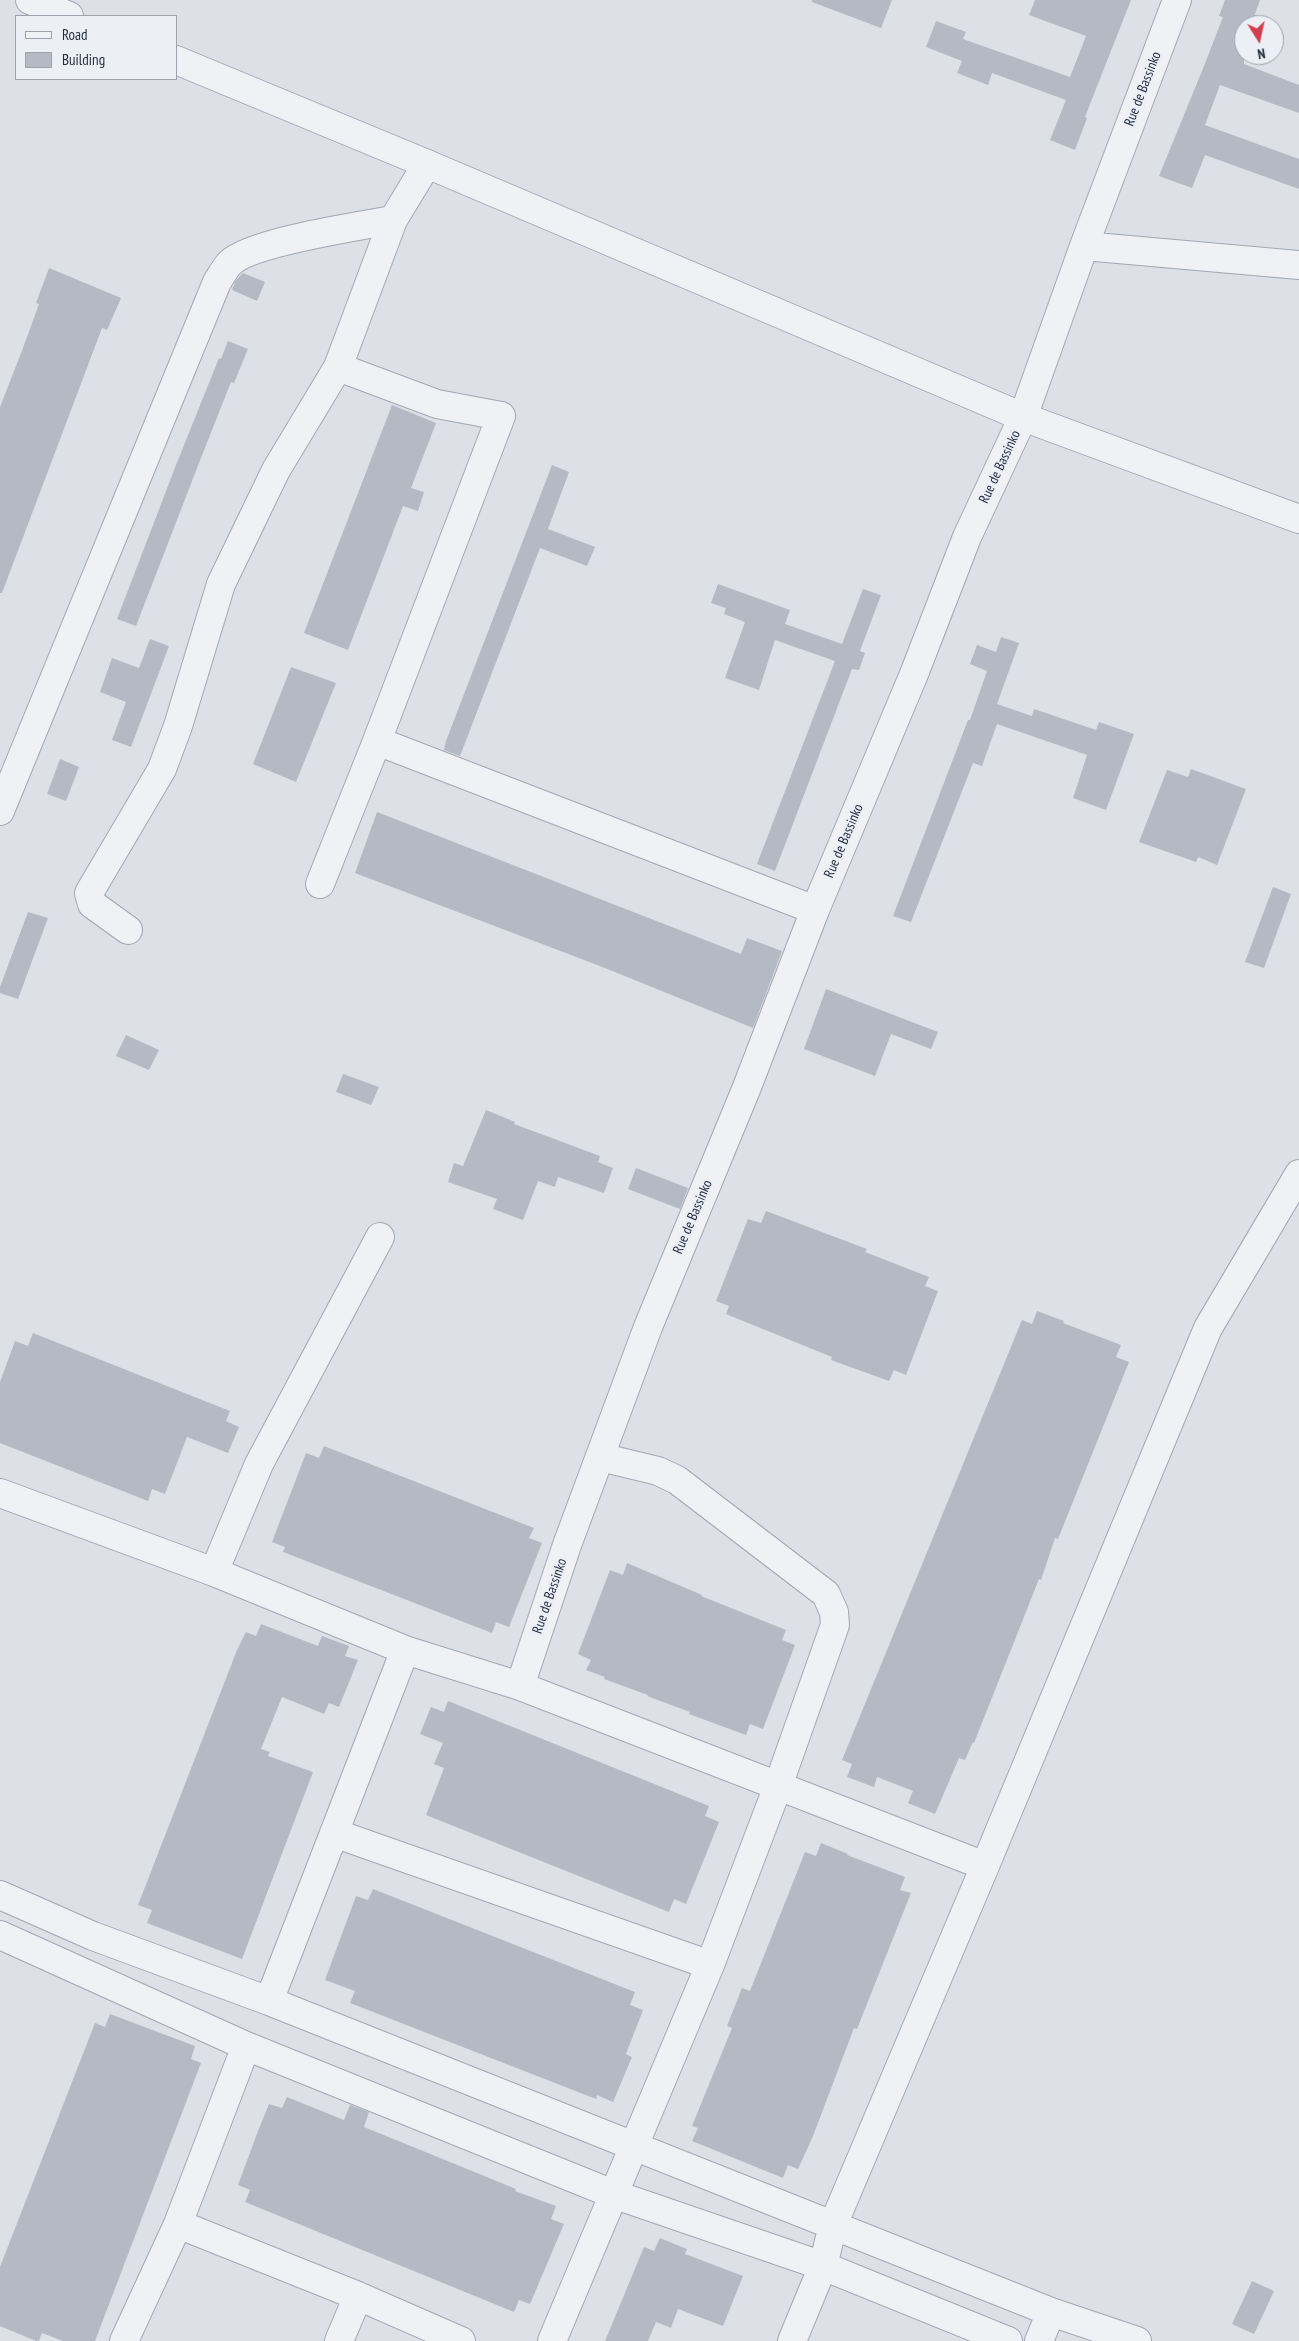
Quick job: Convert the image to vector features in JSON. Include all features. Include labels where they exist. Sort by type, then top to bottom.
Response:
[{"type":"street","points":[[30,0],[67,15]]},
{"type":"street","name":"Rue de Bassinko","points":[[520,1686],[567,1544],[648,1327],[747,1087],[815,910],[914,674],[967,537],[1023,417],[1084,246],[1177,0]]},
{"type":"street","points":[[178,61],[427,164],[1023,417],[1299,519]]},
{"type":"street","points":[[128,930],[92,904],[89,893],[162,770],[178,726],[220,584],[276,470],[338,367],[393,220],[427,164]]},
{"type":"street","points":[[0,811],[217,282],[231,262],[251,251],[278,243],[393,220]]},
{"type":"street","points":[[1084,246],[1299,265]]},
{"type":"street","points":[[320,884],[377,741],[501,416],[437,404],[338,367]]},
{"type":"street","points":[[377,741],[815,910]]},
{"type":"street","points":[[792,2341],[823,2266],[833,2225],[985,1866],[1208,1328],[1299,1174]]},
{"type":"street","points":[[214,1572],[259,1464],[380,1237]]},
{"type":"street","points":[[552,2341],[710,1964],[778,1786],[835,1626],[834,1612],[826,1594],[677,1480],[658,1471],[600,1457]]},
{"type":"street","points":[[0,1493],[214,1572],[405,1650],[520,1686],[985,1866]]},
{"type":"street","points":[[268,2001],[405,1650]]},
{"type":"street","points":[[334,1833],[710,1964]]},
{"type":"street","points":[[0,1895],[93,1936],[268,2001],[1051,2312],[1136,2341]]},
{"type":"street","points":[[0,1935],[246,2046],[613,2194],[823,2266],[1008,2341]]},
{"type":"street","points":[[124,2341],[178,2224],[246,2046]]},
{"type":"street","points":[[178,2224],[358,2296],[461,2341]]},
{"type":"street","points":[[339,2341],[358,2296]]},
{"type":"street","points":[[1039,2341],[1051,2312]]},
{"type":"building","points":[[812,0],[892,0],[881,28],[812,2]]},
{"type":"building","points":[[1035,0],[1131,0],[1085,117],[1087,118],[1075,150],[1050,140],[1066,100],[992,73],[988,85],[957,73],[962,61],[926,47],[936,21],[966,32],[963,39],[1070,77],[1086,36],[1029,15]]},
{"type":"building","points":[[1225,0],[1260,0],[1255,15],[1234,15],[1234,65],[1247,65],[1299,85],[1299,113],[1220,85],[1205,125],[1299,159],[1299,189],[1205,155],[1192,188],[1159,176],[1223,17],[1219,16]]},
{"type":"building","points":[[49,268],[121,298],[107,330],[102,328],[2,593],[0,593],[0,407],[39,304],[36,303]]},
{"type":"building","points":[[243,273],[265,282],[257,301],[232,290],[236,280]]},
{"type":"building","points":[[228,341],[248,349],[234,383],[231,382],[136,626],[117,619],[176,465],[219,358],[221,359]]},
{"type":"building","points":[[392,405],[436,423],[411,488],[424,492],[418,511],[403,506],[348,650],[304,633]]},
{"type":"building","points":[[552,465],[569,472],[548,529],[595,547],[587,566],[540,548],[460,756],[444,750],[446,741]]},
{"type":"building","points":[[718,584],[790,610],[785,624],[842,644],[863,589],[881,595],[860,651],[865,653],[859,670],[852,669],[775,871],[757,864],[835,661],[775,640],[759,690],[725,678],[745,622],[724,614],[726,608],[711,603]]},
{"type":"building","points":[[1001,637],[1019,643],[997,704],[1032,716],[1034,709],[1096,730],[1099,722],[1134,734],[1106,810],[1073,798],[1087,755],[997,724],[982,766],[973,763],[911,922],[893,916],[968,720],[970,720],[987,671],[970,664],[977,645],[996,652]]},
{"type":"building","points":[[150,639],[169,646],[131,747],[112,740],[126,702],[100,692],[112,658],[139,668]]},
{"type":"building","points":[[291,667],[336,683],[296,782],[253,764]]},
{"type":"building","points":[[60,759],[79,767],[66,801],[47,794]]},
{"type":"building","points":[[1191,769],[1246,789],[1217,865],[1198,857],[1196,862],[1139,842],[1167,770],[1188,777]]},
{"type":"building","points":[[377,812],[741,954],[747,938],[782,951],[753,1028],[600,966],[355,873]]},
{"type":"building","points":[[1273,887],[1291,894],[1264,968],[1245,962]]},
{"type":"building","points":[[28,912],[48,918],[18,999],[0,993],[0,987]]},
{"type":"building","points":[[826,989],[938,1032],[931,1049],[891,1034],[875,1076],[804,1049]]},
{"type":"building","points":[[126,1035],[159,1050],[149,1070],[116,1056]]},
{"type":"building","points":[[343,1074],[379,1087],[371,1105],[336,1092]]},
{"type":"building","points":[[486,1110],[515,1122],[514,1124],[600,1156],[598,1162],[613,1168],[604,1193],[558,1177],[555,1187],[538,1181],[523,1220],[493,1209],[497,1199],[448,1182],[454,1163],[463,1166]]},
{"type":"building","points":[[636,1168],[688,1188],[680,1209],[628,1189]]},
{"type":"building","points":[[766,1211],[867,1249],[865,1252],[929,1277],[925,1286],[938,1291],[906,1375],[894,1370],[889,1381],[831,1360],[832,1357],[726,1314],[729,1306],[716,1301],[748,1219],[761,1223]]},
{"type":"building","points":[[1037,1311],[1121,1345],[1116,1357],[1129,1362],[1058,1539],[1055,1538],[1041,1580],[1039,1579],[974,1743],[965,1760],[959,1758],[935,1814],[908,1803],[913,1791],[877,1777],[874,1787],[847,1777],[852,1764],[842,1760],[1022,1320],[1032,1324]]},
{"type":"building","points":[[33,1333],[230,1411],[226,1421],[239,1427],[228,1453],[187,1437],[165,1494],[152,1489],[148,1501],[0,1443],[0,1382],[15,1341],[28,1346]]},
{"type":"building","points":[[324,1446],[534,1528],[529,1538],[542,1543],[509,1627],[496,1622],[492,1633],[283,1552],[285,1547],[272,1542],[306,1453],[319,1458]]},
{"type":"building","points":[[627,1563],[701,1596],[786,1630],[782,1640],[795,1645],[763,1729],[750,1724],[746,1735],[689,1714],[690,1712],[604,1679],[605,1677],[586,1670],[591,1660],[578,1654],[610,1570],[623,1575]]},
{"type":"building","points":[[261,1624],[318,1646],[322,1636],[349,1646],[345,1656],[358,1660],[339,1707],[329,1703],[324,1714],[282,1697],[261,1749],[270,1752],[268,1756],[313,1772],[242,1959],[147,1923],[152,1910],[138,1905],[237,1650],[246,1632],[256,1636]]},
{"type":"building","points":[[448,1701],[709,1806],[705,1816],[719,1822],[686,1904],[674,1899],[669,1912],[426,1815],[444,1768],[434,1764],[443,1743],[420,1734],[431,1707],[444,1712]]},
{"type":"building","points":[[821,1843],[905,1877],[900,1890],[911,1893],[857,2029],[854,2028],[813,2136],[798,2169],[788,2165],[783,2178],[692,2141],[698,2128],[692,2126],[732,2028],[727,2026],[742,1988],[750,1991],[805,1852],[816,1856]]},
{"type":"building","points":[[373,1889],[635,1992],[630,2005],[643,2010],[626,2054],[632,2057],[613,2102],[597,2095],[596,2099],[350,2003],[355,1991],[325,1980],[356,1896],[368,1900]]},
{"type":"building","points":[[110,2014],[195,2046],[191,2059],[201,2063],[95,2341],[63,2341],[42,2333],[39,2341],[36,2341],[0,2326],[0,2267],[95,2023],[105,2027]]},
{"type":"building","points":[[287,2097],[344,2120],[350,2105],[369,2112],[364,2127],[516,2189],[515,2191],[556,2206],[551,2219],[564,2224],[530,2304],[519,2300],[514,2312],[245,2202],[250,2190],[238,2185],[258,2131],[269,2104],[282,2108]]},
{"type":"building","points":[[660,2238],[687,2249],[685,2254],[743,2276],[723,2326],[678,2309],[671,2328],[656,2322],[648,2341],[605,2341],[644,2247],[654,2251]]},
{"type":"building","points":[[1252,2281],[1274,2291],[1254,2334],[1232,2324]]}]
